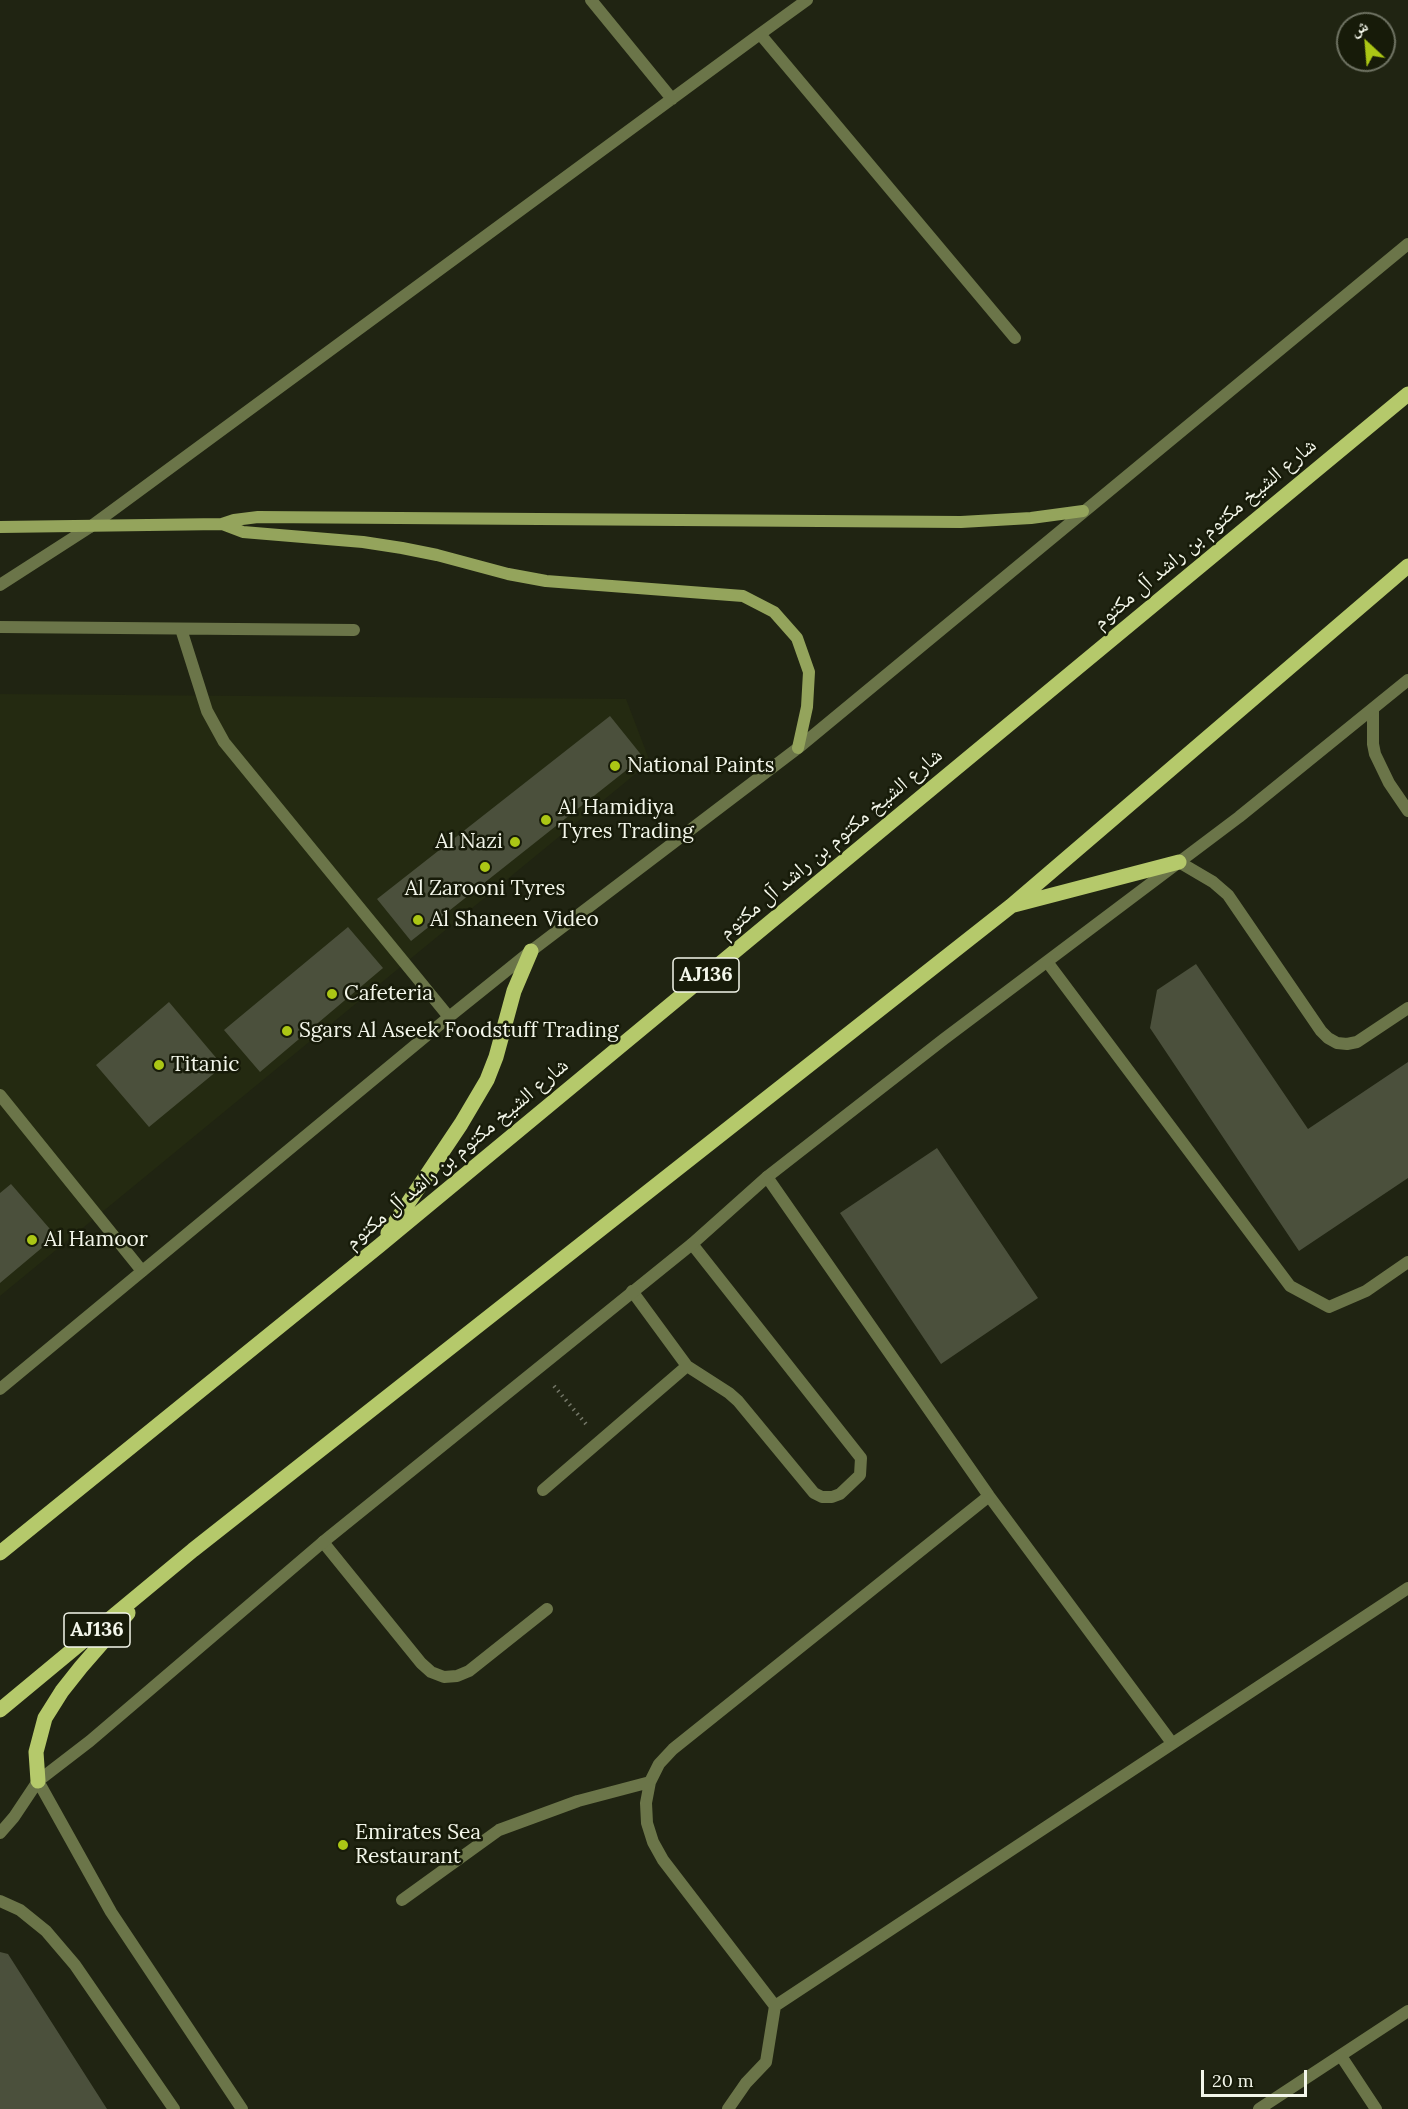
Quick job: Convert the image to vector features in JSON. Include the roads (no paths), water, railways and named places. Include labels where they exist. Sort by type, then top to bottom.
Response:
[{"type":"main road","name":"شارع الشيخ مكتوم بن راشد آل مكتوم","points":[[0,1553],[379,1246],[1408,394]]},
{"type":"main road","name":"AJ136","points":[[0,1710],[150,1585],[1011,906],[1408,566]]},
{"type":"main road","points":[[1011,906],[1179,862]]},
{"type":"main road","points":[[379,1246],[461,1124],[487,1080],[496,1057],[514,991],[531,951]]},
{"type":"main road","points":[[38,1781],[36,1752],[45,1718],[62,1691],[150,1585]]},
{"type":"street","points":[[591,0],[672,99]]},
{"type":"street","points":[[0,585],[90,527],[807,0]]},
{"type":"street","points":[[760,34],[1015,338]]},
{"type":"street","points":[[0,1389],[531,951],[798,747],[1408,244]]},
{"type":"street","points":[[0,527],[222,524],[258,517],[961,522],[1031,518],[1083,511]]},
{"type":"street","points":[[222,524],[243,532],[402,548],[546,581],[743,596],[774,612],[797,639],[809,672],[807,707],[798,747]]},
{"type":"street","points":[[0,627],[354,630]]},
{"type":"street","points":[[181,629],[207,711],[224,742],[449,1017]]},
{"type":"street","points":[[0,1833],[14,1817],[38,1781],[90,1741],[323,1542],[692,1244],[767,1177],[935,1046],[1239,818],[1408,680]]},
{"type":"street","points":[[1373,709],[1372,744],[1389,783],[1408,812]]},
{"type":"street","points":[[1179,862],[1213,882],[1240,910],[1321,1031],[1328,1038],[1337,1043],[1357,1042],[1408,1008]]},
{"type":"street","points":[[1048,963],[1290,1286],[1329,1307],[1366,1291],[1408,1262]]},
{"type":"street","points":[[0,1095],[142,1271]]},
{"type":"street","points":[[767,1177],[989,1496],[1172,1743]]},
{"type":"street","points":[[632,1291],[687,1366],[738,1401],[814,1493],[822,1497],[840,1494],[860,1475],[861,1458],[692,1244]]},
{"type":"street","points":[[543,1490],[687,1366]]},
{"type":"street","points":[[728,2109],[746,2083],[766,2062],[775,2006],[663,1860],[653,1842],[647,1823],[646,1803],[650,1782],[659,1764],[673,1749],[989,1496]]},
{"type":"street","points":[[323,1542],[421,1664],[431,1672],[444,1677],[457,1676],[469,1671],[547,1609]]},
{"type":"street","points":[[775,2006],[1408,1588]]},
{"type":"street","points":[[38,1781],[111,1912],[242,2109]]},
{"type":"street","points":[[402,1900],[499,1830],[578,1801],[650,1782]]},
{"type":"street","points":[[0,1901],[20,1910],[39,1925],[75,1965],[174,2109]]},
{"type":"street","points":[[1259,2109],[1408,2011]]},
{"type":"street","points":[[1341,2056],[1376,2109]]},
{"type":"place","name":"National Paints","points":[[615,766]]},
{"type":"place","name":"Al Hamidiya Tyres Trading","points":[[546,820]]},
{"type":"place","name":"Al Nazi","points":[[515,842]]},
{"type":"place","name":"Al Zarooni Tyres","points":[[485,867]]},
{"type":"place","name":"Al Shaneen Video","points":[[418,920]]},
{"type":"place","name":"Cafeteria","points":[[332,994]]},
{"type":"place","name":"Sgars Al Aseek Foodstuff Trading","points":[[287,1031]]},
{"type":"place","name":"Titanic","points":[[159,1065]]},
{"type":"place","name":"Al Hamoor","points":[[32,1240]]},
{"type":"place","name":"Emirates Sea Restaurant","points":[[343,1845]]}]
